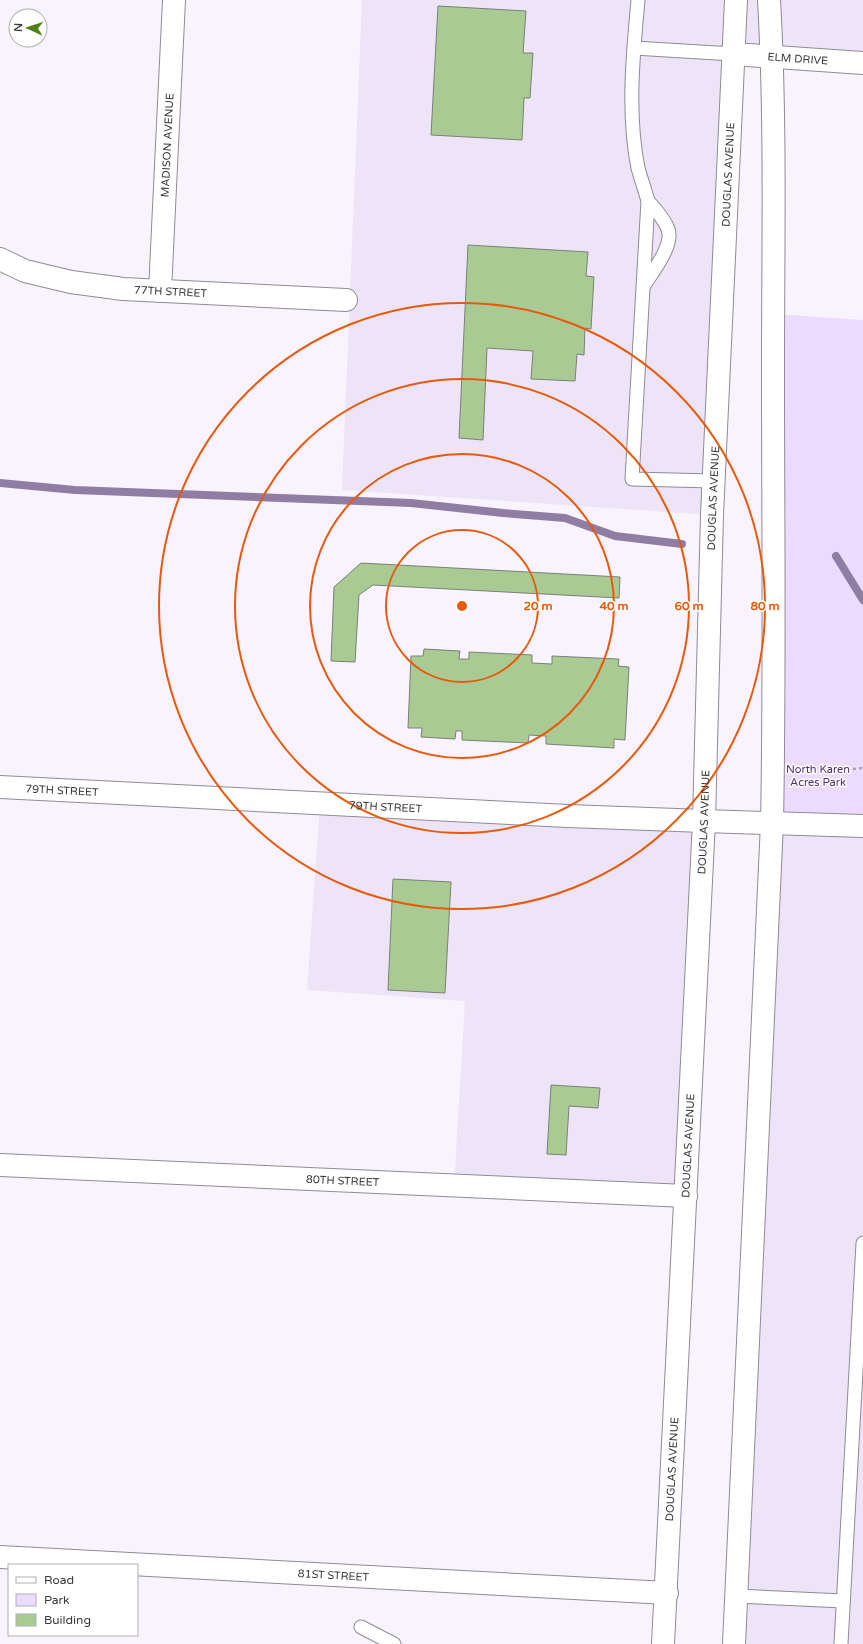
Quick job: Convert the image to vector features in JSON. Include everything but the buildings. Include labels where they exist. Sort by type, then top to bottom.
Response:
[{"type":"main road","name":"MADISON AVENUE","points":[[160,291],[174,0]]},
{"type":"main road","name":"DOUGLAS AVENUE","points":[[663,1644],[667,1593],[704,822],[713,481],[736,0]]},
{"type":"main road","points":[[734,1644],[772,823],[774,706],[772,58],[769,0]]},
{"type":"main road","name":"ELM DRIVE","points":[[733,54],[772,58],[863,63]]},
{"type":"main road","name":"77TH STREET","points":[[0,259],[25,271],[71,282],[123,289],[346,300]]},
{"type":"main road","name":"79TH STREET","points":[[0,787],[704,822],[863,826]]},
{"type":"main road","name":"80TH STREET","points":[[0,1166],[686,1196]]},
{"type":"main road","name":"81ST STREET","points":[[0,1557],[130,1564]]},
{"type":"main road","name":"81ST STREET","points":[[138,1564],[667,1593]]},
{"type":"lane","points":[[638,0],[632,86],[634,130],[638,169],[648,201],[632,479],[713,481]]},
{"type":"lane","points":[[634,48],[733,54]]},
{"type":"lane","points":[[644,286],[666,250],[669,240],[668,230],[663,219],[648,201]]},
{"type":"lane","points":[[841,1644],[863,1243]]},
{"type":"lane","points":[[736,1596],[843,1601]]},
{"type":"lane","points":[[361,1628],[394,1644]]},
{"type":"path","points":[[841,770],[863,768]]},
{"type":"shaded area","points":[[362,0],[863,0],[863,63],[733,54],[712,515],[342,490]]},
{"type":"shaded area","points":[[320,803],[704,821],[686,1196],[454,1186],[465,1001],[307,990]]},
{"type":"shaded area","points":[[772,823],[863,826],[863,1644],[734,1644]]},
{"type":"green space","name":"North Karen Acres Park","points":[[773,314],[863,320],[863,826],[772,823]]},
{"type":"waterway","points":[[0,483],[75,490],[411,503],[565,518],[615,536],[682,544]]},
{"type":"waterway","points":[[836,556],[863,600]]}]
